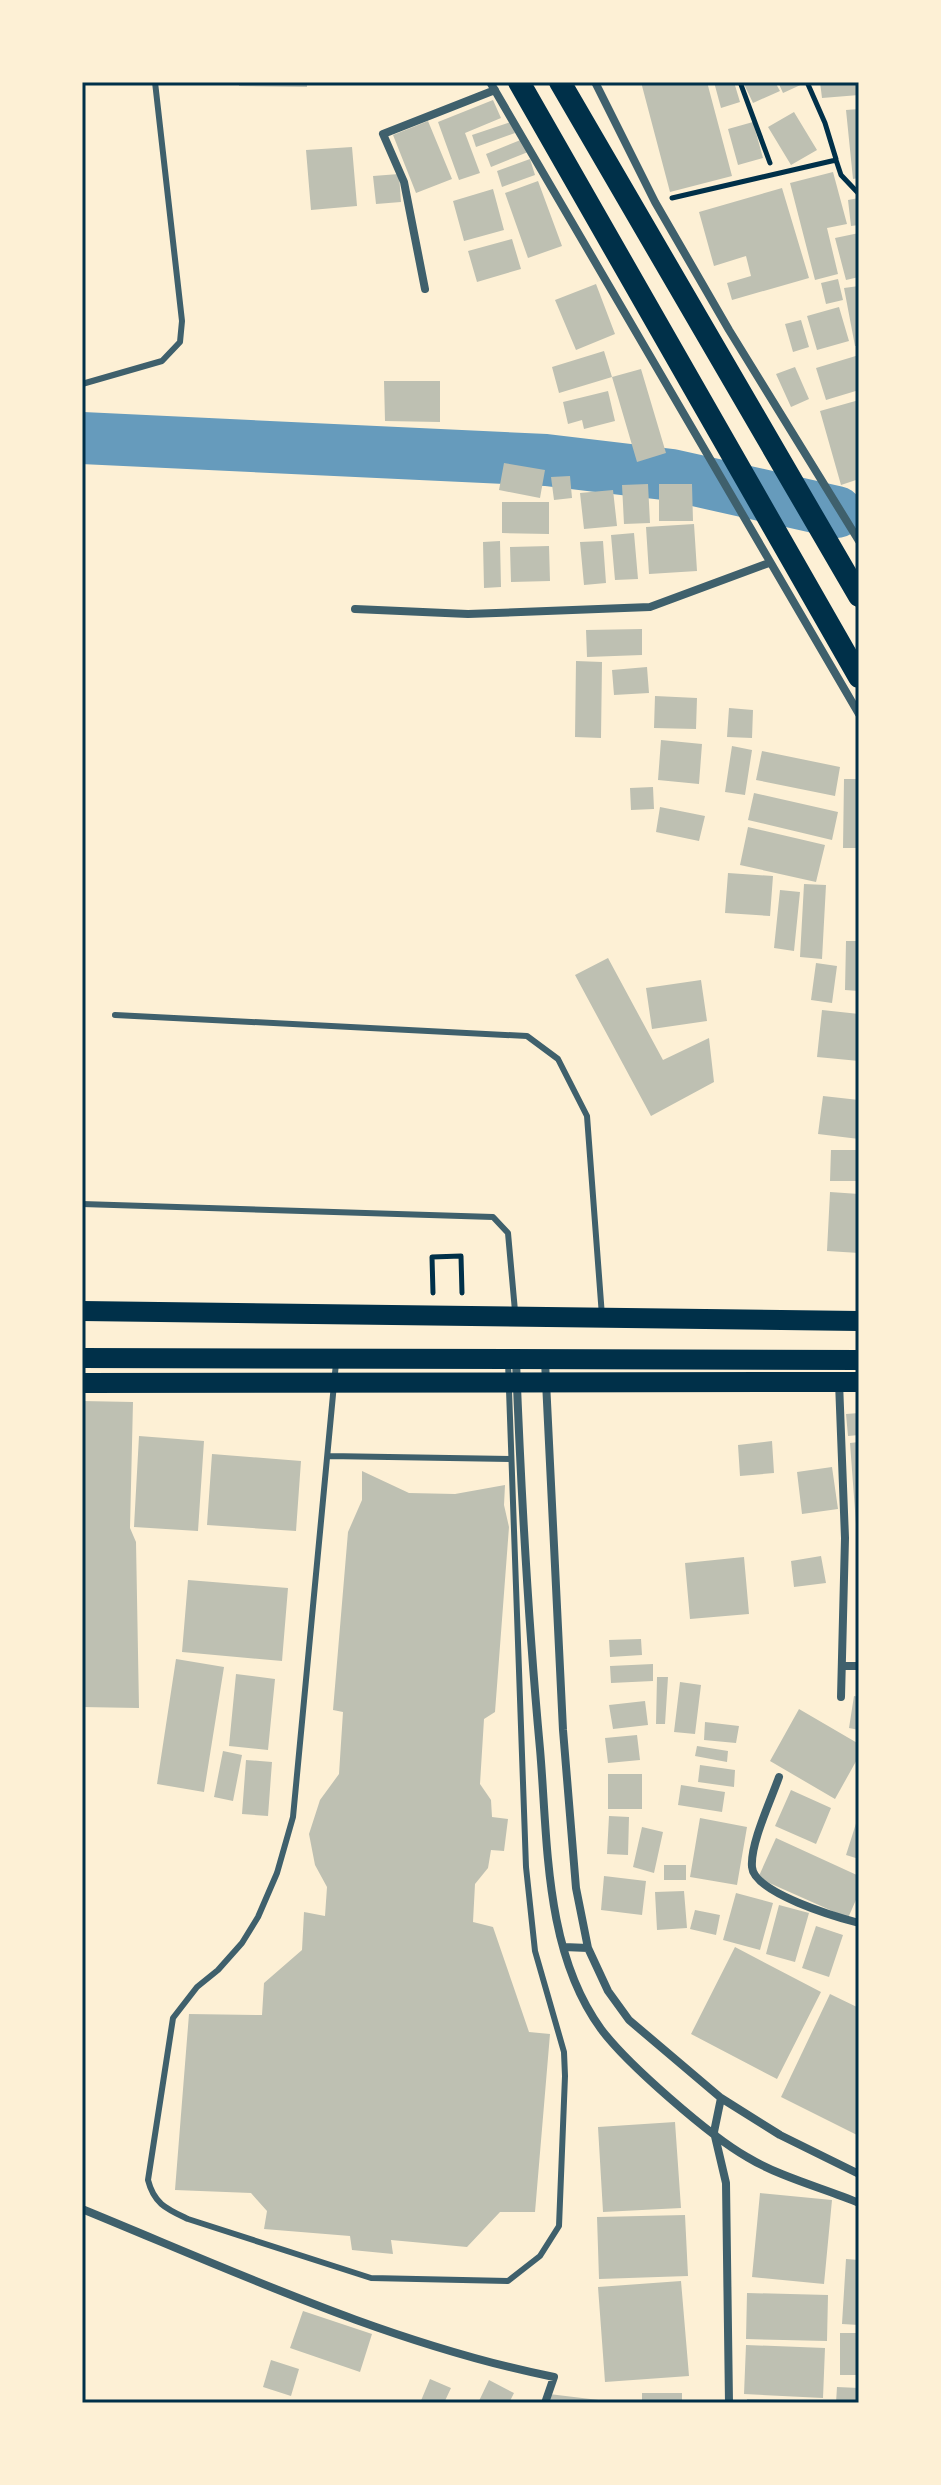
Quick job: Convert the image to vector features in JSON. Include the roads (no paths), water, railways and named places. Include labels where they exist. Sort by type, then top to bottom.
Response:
[{"type":"highway","points":[[519,82],[859,677]]},
{"type":"highway","points":[[560,82],[859,596]]},
{"type":"main road","points":[[82,1311],[859,1321]]},
{"type":"main road","points":[[177,1357],[177,1382]]},
{"type":"main road","points":[[82,1358],[859,1360]]},
{"type":"main road","points":[[82,1383],[849,1382]]},
{"type":"street","points":[[595,82],[655,202],[729,330],[859,541]]},
{"type":"street","points":[[425,289],[404,182],[383,134],[492,86],[859,714]]},
{"type":"street","points":[[848,521],[859,524]]},
{"type":"street","points":[[355,609],[468,614],[650,607],[769,563]]},
{"type":"street","points":[[512,1361],[526,1605],[554,1902],[564,1947],[584,1999],[602,2031],[669,2096],[749,2159],[859,2203]]},
{"type":"street","points":[[545,1361],[563,1730],[576,1888],[588,1948],[608,1991],[629,2020],[721,2098],[780,2135],[859,2174]]},
{"type":"street","points":[[841,1697],[849,1382]]},
{"type":"street","points":[[842,1666],[859,1666]]},
{"type":"street","points":[[779,1777],[755,1848],[752,1868],[759,1883],[824,1914],[859,1923]]},
{"type":"street","points":[[564,1947],[588,1948]]},
{"type":"street","points":[[721,2098],[714,2132],[726,2183],[729,2403]]},
{"type":"street","points":[[82,2209],[248,2279],[371,2323],[497,2365],[554,2377],[545,2403]]},
{"type":"lane","points":[[82,384],[162,361],[180,342],[181,305],[155,82]]},
{"type":"lane","points":[[115,1015],[527,1036],[558,1059],[587,1116],[602,1316]]},
{"type":"lane","points":[[82,1204],[493,1217],[508,1233],[516,1315]]},
{"type":"lane","points":[[337,1360],[293,1817],[277,1873],[258,1917],[242,1943],[218,1970],[197,1987],[173,2018],[148,2180],[152,2196],[162,2207],[188,2219],[371,2278],[508,2281],[540,2256],[559,2226],[564,2052],[535,1951],[530,1918],[510,1459],[512,1382]]},
{"type":"lane","points":[[328,1456],[510,1459]]},
{"type":"waterway","points":[[82,438],[546,460],[672,475],[837,512]]}]
